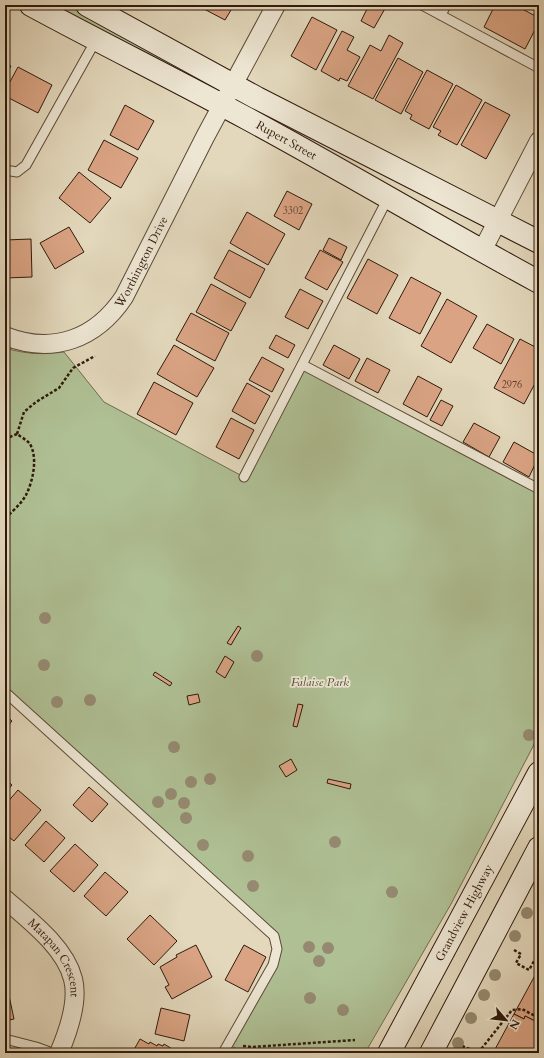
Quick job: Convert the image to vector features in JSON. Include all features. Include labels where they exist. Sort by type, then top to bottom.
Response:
[{"type":"street","name":"Rupert Street","points":[[31,5],[223,106],[389,197],[539,282]]},
{"type":"street","name":"Rupert Street","points":[[87,5],[234,86],[539,242]]},
{"type":"street","name":"Worthington Drive","points":[[5,336],[41,344],[67,341],[78,338],[90,332],[115,310],[124,297],[276,5]]},
{"type":"street","points":[[482,251],[539,141]]},
{"type":"street","name":"Grandview Highway","points":[[389,1053],[539,773]]},
{"type":"street","points":[[431,1053],[539,848]]},
{"type":"street","name":"Matapan Crescent","points":[[5,898],[48,938],[63,956],[73,979],[74,1001],[68,1033],[60,1053]]},
{"type":"lane","points":[[422,5],[539,68]]},
{"type":"lane","points":[[441,15],[446,5]]},
{"type":"lane","points":[[5,170],[17,172],[26,165],[96,40]]},
{"type":"lane","points":[[244,477],[389,197]]},
{"type":"lane","points":[[302,365],[539,489]]},
{"type":"lane","points":[[5,692],[274,936],[277,949],[273,965],[223,1053]]},
{"type":"lane","points":[[5,1039],[52,1053]]},
{"type":"path","points":[[18,434],[24,412],[36,402],[59,388],[73,368],[95,356]]},
{"type":"path","points":[[5,439],[18,434]]},
{"type":"path","points":[[5,518],[26,495],[32,479],[34,467],[34,453],[29,442],[18,434]]},
{"type":"path","points":[[514,950],[521,954],[516,963],[529,970],[539,954]]},
{"type":"path","points":[[462,1046],[473,1051],[478,1051],[512,1010],[522,1009],[539,1018]]},
{"type":"path","points":[[228,1044],[252,1047],[355,1040]]},
{"type":"green space","points":[[46,5],[72,5],[199,74],[203,80],[200,85]]},
{"type":"green space","name":"Falaise Park","points":[[5,348],[20,352],[34,353],[64,352],[104,402],[244,477],[303,365],[539,489],[539,735],[451,904],[365,1053],[244,1053],[228,1044],[273,965],[274,936],[5,692]]},
{"type":"building","points":[[205,5],[234,5],[225,20],[204,9]]},
{"type":"building","points":[[369,5],[387,5],[374,28],[361,21]]},
{"type":"building","points":[[495,5],[515,5],[539,18],[539,22],[525,49],[484,27]]},
{"type":"building","points":[[526,5],[539,5],[539,12]]},
{"type":"building","points":[[312,17],[337,30],[316,70],[291,56]]},
{"type":"building","points":[[342,31],[354,37],[347,50],[360,57],[347,81],[340,78],[339,81],[321,71]]},
{"type":"building","points":[[389,35],[403,43],[373,99],[348,86],[370,45],[381,51]]},
{"type":"building","points":[[398,58],[423,72],[401,114],[375,100]]},
{"type":"building","points":[[5,63],[11,66],[5,77]]},
{"type":"building","points":[[18,67],[52,85],[38,113],[5,96],[5,91]]},
{"type":"building","points":[[427,70],[453,84],[429,129],[410,119],[412,115],[405,111]]},
{"type":"building","points":[[456,85],[482,100],[457,145],[438,135],[441,131],[433,127]]},
{"type":"building","points":[[485,102],[510,115],[486,159],[461,145]]},
{"type":"building","points":[[125,105],[154,121],[138,150],[110,135]]},
{"type":"building","points":[[104,140],[138,158],[121,188],[88,170]]},
{"type":"building","points":[[79,172],[111,198],[90,223],[59,198]]},
{"type":"building","points":[[287,191],[312,204],[299,230],[274,216]]},
{"type":"building","points":[[247,212],[285,234],[268,265],[230,243]]},
{"type":"building","points":[[69,227],[84,252],[55,269],[40,243]]},
{"type":"building","points":[[329,238],[347,247],[341,260],[323,250]]},
{"type":"building","points":[[31,239],[32,277],[5,278],[5,240]]},
{"type":"building","points":[[229,250],[265,269],[250,298],[214,278]]},
{"type":"building","points":[[320,250],[343,262],[327,290],[305,278]]},
{"type":"building","points":[[368,259],[398,275],[377,314],[347,298]]},
{"type":"building","points":[[411,277],[441,293],[420,334],[389,318]]},
{"type":"building","points":[[211,284],[246,303],[231,331],[196,312]]},
{"type":"building","points":[[300,289],[323,301],[308,329],[285,317]]},
{"type":"building","points":[[447,299],[477,316],[451,363],[421,346]]},
{"type":"building","points":[[191,313],[229,333],[215,361],[176,340]]},
{"type":"building","points":[[487,324],[514,339],[501,364],[473,348]]},
{"type":"building","points":[[276,335],[295,345],[288,358],[269,348]]},
{"type":"building","points":[[520,339],[539,349],[539,376],[524,404],[494,388]]},
{"type":"building","points":[[174,345],[214,368],[197,397],[157,374]]},
{"type":"building","points":[[334,345],[360,359],[349,379],[323,365]]},
{"type":"building","points":[[262,357],[284,369],[272,392],[249,380]]},
{"type":"building","points":[[367,358],[390,370],[378,393],[355,381]]},
{"type":"building","points":[[418,376],[442,389],[427,417],[403,404]]},
{"type":"building","points":[[154,382],[193,403],[176,435],[137,414]]},
{"type":"building","points":[[247,383],[270,396],[255,424],[232,411]]},
{"type":"building","points":[[441,400],[453,406],[442,426],[430,420]]},
{"type":"building","points":[[231,418],[254,430],[239,459],[216,447]]},
{"type":"building","points":[[474,423],[500,437],[489,457],[463,442]]},
{"type":"building","points":[[514,442],[539,456],[529,477],[503,462]]},
{"type":"building","points":[[238,626],[241,628],[231,645],[227,643]]},
{"type":"building","points":[[225,656],[234,662],[225,678],[216,672]]},
{"type":"building","points":[[155,672],[172,683],[170,686],[153,675]]},
{"type":"building","points":[[198,694],[200,702],[189,705],[187,696]]},
{"type":"building","points":[[298,704],[303,705],[297,727],[293,726]]},
{"type":"building","points":[[5,715],[12,721],[5,729]]},
{"type":"building","points":[[291,759],[297,770],[286,777],[279,766]]},
{"type":"building","points":[[5,779],[12,785],[5,793]]},
{"type":"building","points":[[328,779],[351,784],[350,789],[327,783]]},
{"type":"building","points":[[89,787],[108,804],[92,822],[73,805]]},
{"type":"building","points":[[18,790],[41,810],[14,841],[5,834],[5,805]]},
{"type":"building","points":[[46,821],[65,838],[44,862],[25,845]]},
{"type":"building","points":[[75,844],[98,865],[74,892],[50,871]]},
{"type":"building","points":[[105,872],[128,892],[106,916],[84,896]]},
{"type":"building","points":[[150,915],[177,941],[154,965],[127,939]]},
{"type":"building","points":[[196,945],[212,977],[172,999],[165,987],[169,985],[160,967],[177,957],[176,955]]},
{"type":"building","points":[[244,945],[266,957],[248,992],[225,980]]},
{"type":"building","points":[[539,968],[539,1023],[525,1016],[524,1019],[514,1014]]},
{"type":"building","points":[[5,977],[14,1019],[5,1021]]},
{"type":"building","points":[[161,1008],[190,1015],[184,1041],[155,1034]]},
{"type":"building","points":[[514,1014],[524,1019],[525,1016],[539,1023],[539,1053],[493,1053]]},
{"type":"building","points":[[140,1039],[157,1046],[158,1044],[163,1046],[164,1044],[174,1050],[173,1053],[132,1053]]}]
